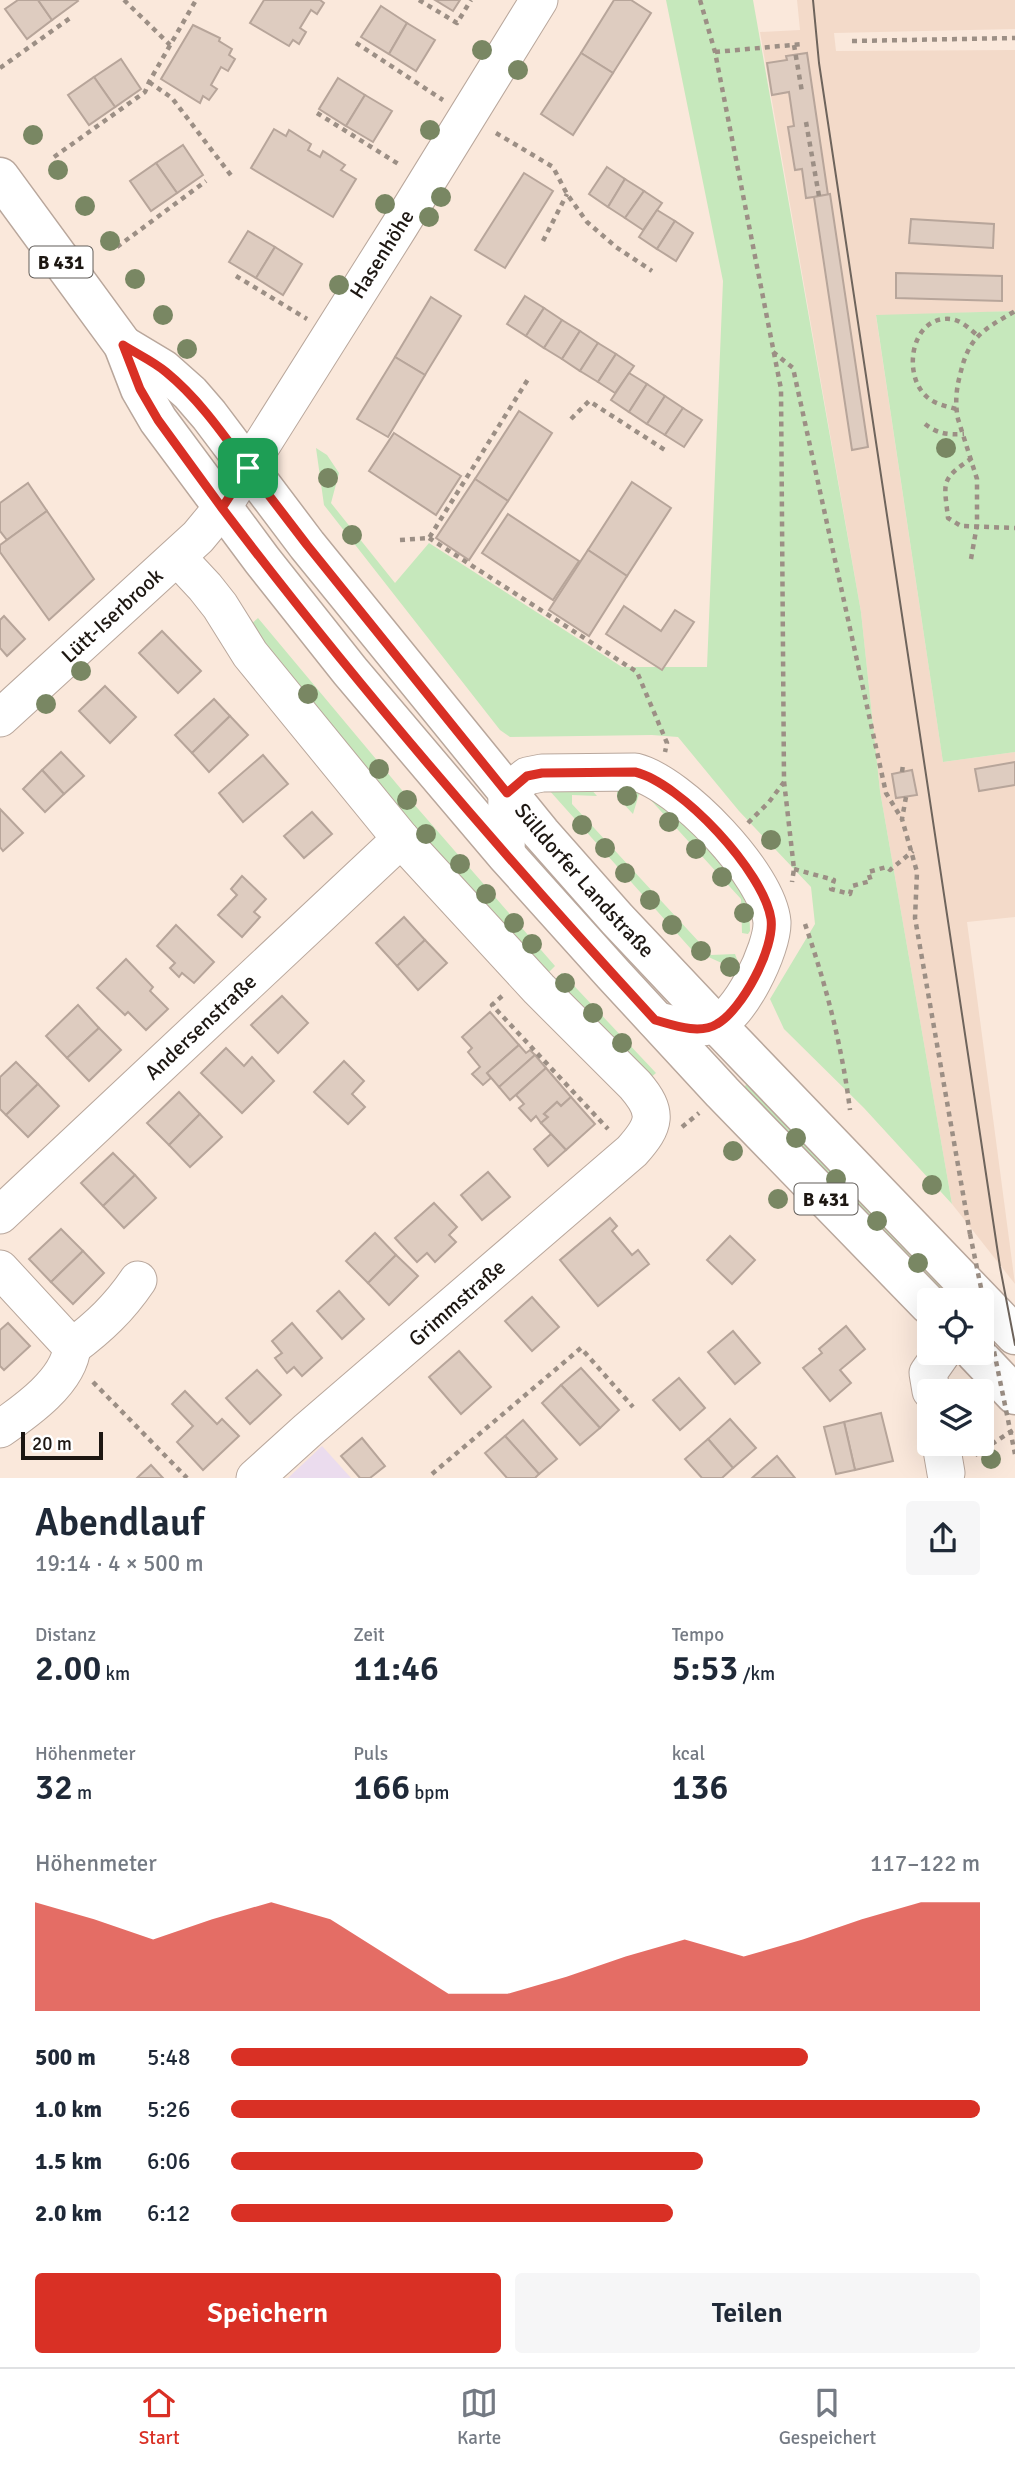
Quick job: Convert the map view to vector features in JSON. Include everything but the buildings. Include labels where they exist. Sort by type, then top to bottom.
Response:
[{"type":"main road","name":"Sülldorfer Landstraße","points":[[0,177],[123,345],[140,389],[158,420],[222,508],[350,671],[506,855],[655,1020],[917,1293]]},
{"type":"main road","name":"Sülldorfer Landstraße","points":[[123,345],[163,369],[190,393],[315,556],[507,793],[617,919],[1015,1335]]},
{"type":"main road","points":[[983,1365],[1014,1412]]},
{"type":"street","name":"Hasenhöhe","points":[[222,508],[427,182],[482,124],[539,0]]},
{"type":"street","name":"Lütt-Iserbrook","points":[[0,719],[177,557],[222,508]]},
{"type":"street","points":[[177,557],[220,606],[250,654],[401,839]]},
{"type":"street","points":[[506,855],[507,793],[527,776],[542,773],[635,772],[649,775],[677,793],[720,835],[754,878],[767,900],[772,922],[770,946],[741,1000],[716,1025],[684,1028],[655,1020]]},
{"type":"street","name":"Grimmstraße","points":[[255,1478],[632,1151],[646,1135],[652,1122],[652,1110],[635,1085],[539,989],[401,839]]},
{"type":"street","name":"Andersenstraße","points":[[0,1215],[401,839]]},
{"type":"street","points":[[0,1269],[71,1353]]},
{"type":"street","points":[[0,1429],[40,1398],[71,1353],[121,1305],[138,1280]]},
{"type":"path","points":[[124,0],[170,45]]},
{"type":"path","points":[[54,157],[145,92],[196,0]]},
{"type":"path","points":[[419,0],[457,23],[471,0]]},
{"type":"path","points":[[700,0],[715,52],[780,389],[784,781],[794,869],[791,889]]},
{"type":"path","points":[[0,68],[73,16]]},
{"type":"path","points":[[852,41],[1015,38]]},
{"type":"path","points":[[356,43],[552,167],[587,222],[616,247],[652,271]]},
{"type":"path","points":[[715,52],[803,44]]},
{"type":"path","points":[[794,45],[802,92]]},
{"type":"path","points":[[149,82],[172,98],[233,178]]},
{"type":"path","points":[[317,114],[427,182]]},
{"type":"path","points":[[806,122],[819,196]]},
{"type":"path","points":[[117,247],[206,181]]},
{"type":"path","points":[[543,241],[567,194]]},
{"type":"path","points":[[236,276],[307,319]]},
{"type":"path","points":[[971,559],[978,525],[977,479],[956,409],[957,385],[966,351],[978,336],[1015,311]]},
{"type":"path","points":[[956,409],[928,398],[917,384],[911,367],[913,347],[922,331],[935,322],[951,319],[978,336]]},
{"type":"path","points":[[772,352],[793,368],[886,793],[902,819],[917,872],[915,918],[970,1234],[1015,1454]]},
{"type":"path","points":[[429,538],[530,376]]},
{"type":"path","points":[[571,419],[589,401],[665,450]]},
{"type":"path","points":[[925,424],[935,432],[946,435],[964,434]]},
{"type":"path","points":[[971,458],[950,473],[944,483],[948,518],[961,526],[1015,527]]},
{"type":"path","points":[[400,540],[429,538],[637,672],[667,743],[665,753]]},
{"type":"path","points":[[902,772],[903,765]]},
{"type":"path","points":[[746,824],[769,802],[784,781]]},
{"type":"path","points":[[902,819],[906,797]]},
{"type":"path","points":[[794,869],[834,880],[831,889],[849,894],[852,886],[871,881],[868,872],[887,867],[890,870],[912,851]]},
{"type":"path","points":[[803,920],[825,986],[845,1071],[850,1110]]},
{"type":"path","points":[[507,990],[492,1005],[611,1132]]},
{"type":"path","points":[[432,1474],[581,1348],[633,1406]]},
{"type":"path","points":[[71,1353],[187,1478]]},
{"type":"path","points":[[944,1458],[1014,1412]]},
{"type":"shaded area","points":[[797,0],[1015,0],[1015,29],[834,33],[836,51],[1015,50],[1015,311],[876,316],[943,762],[1015,752],[1015,917],[967,922],[1015,1284],[952,1204],[880,791],[861,612],[760,32],[800,30]]},
{"type":"shaded area","points":[[322,1446],[351,1478],[288,1478]]},
{"type":"green space","points":[[666,0],[753,0],[861,612],[880,791],[952,1204],[864,1108],[784,1029],[770,999],[815,924],[811,887],[739,811],[678,737],[510,737],[500,730],[324,505],[316,448],[327,455],[339,473],[331,503],[395,583],[429,543],[622,667],[707,667],[723,281]]},
{"type":"green space","points":[[1015,311],[1015,752],[943,762],[876,315]]},
{"type":"green space","points":[[258,618],[406,795],[555,966],[548,973],[357,760],[248,627]]},
{"type":"green space","points":[[589,787],[597,796],[572,795],[572,804],[711,955],[735,954],[737,970],[691,949],[549,790]]},
{"type":"green space","points":[[639,790],[656,798],[707,848],[731,876],[747,907],[750,928],[748,934],[742,933],[741,899],[648,797],[639,794],[633,814],[617,797],[617,791]]},
{"type":"green space","points":[[562,973],[656,1073],[650,1078],[554,980]]},
{"type":"green space","points":[[749,1081],[950,1288],[933,1288],[742,1090]]},
{"type":"tram line","points":[[813,0],[819,63],[1000,1267],[1015,1345]]},
{"type":"route","points":[[248,468],[222,508],[158,420],[140,389],[123,345],[163,369],[190,393],[209,415],[248,468],[222,508],[350,671],[506,855],[655,1020],[684,1028],[716,1025],[741,1000],[761,965],[770,946],[772,922],[767,900],[754,878],[727,844],[677,793],[649,775],[635,772],[542,773],[527,776],[507,793],[248,468]]}]
